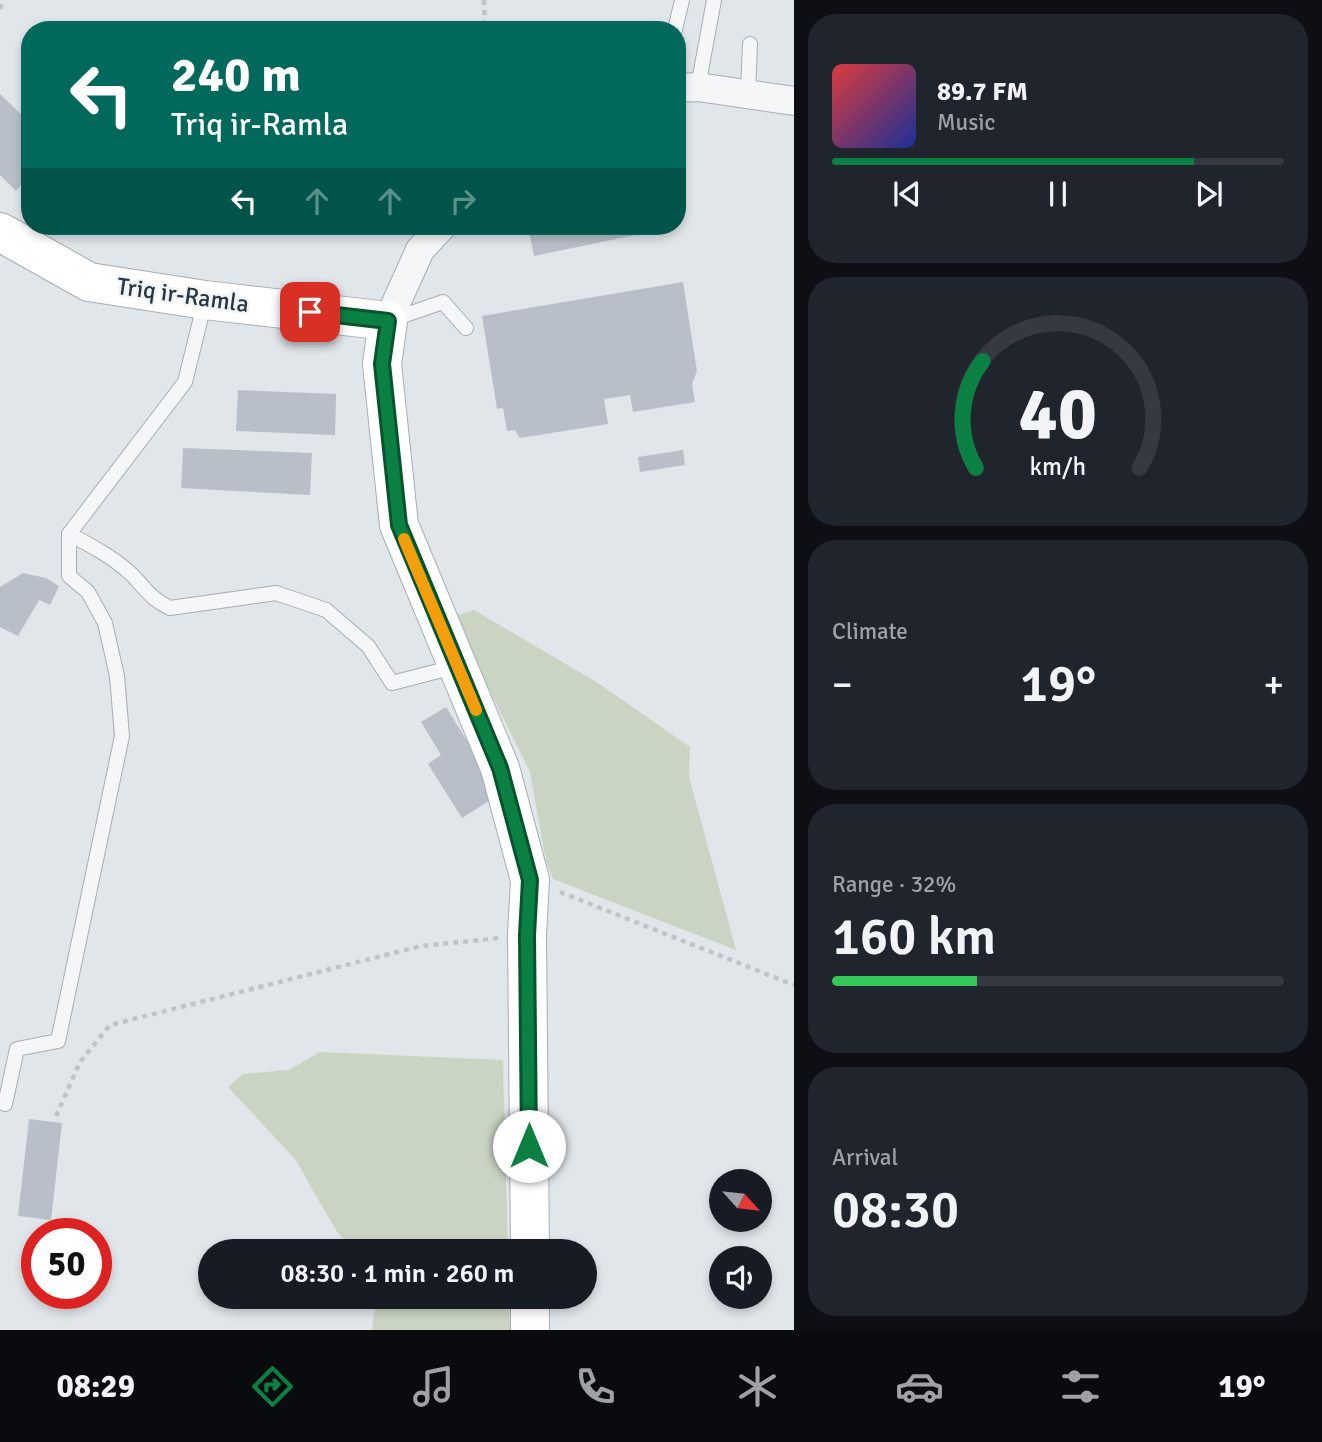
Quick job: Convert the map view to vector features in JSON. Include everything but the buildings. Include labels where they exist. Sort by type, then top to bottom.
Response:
[{"type":"main road","name":"Triq ir-Ramla","points":[[0,232],[89,282],[205,300],[388,321]]},
{"type":"main road","points":[[388,321],[382,364],[399,525],[500,768],[530,880],[527,935],[530,1239]]},
{"type":"main road","points":[[530,1309],[530,1330]]},
{"type":"street","points":[[688,87],[748,94],[793,103]]},
{"type":"street","points":[[388,321],[420,250],[434,235]]},
{"type":"lane","points":[[677,21],[682,0]]},
{"type":"lane","points":[[688,87],[714,0]]},
{"type":"lane","points":[[748,94],[750,44]]},
{"type":"lane","points":[[5,1104],[16,1049],[58,1041],[122,736],[117,676],[105,623],[88,592],[69,576],[69,534],[185,382],[205,300]]},
{"type":"lane","points":[[388,321],[443,302],[466,328]]},
{"type":"lane","points":[[69,534],[107,554],[130,573],[155,601],[170,608],[276,593],[326,610],[369,646],[392,683],[457,666]]},
{"type":"path","points":[[0,9],[3,0]]},
{"type":"path","points":[[484,0],[485,21]]},
{"type":"path","points":[[530,880],[793,985]]},
{"type":"path","points":[[56,1116],[80,1062],[110,1025],[421,946],[527,935]]},
{"type":"green space","points":[[474,610],[598,683],[690,747],[689,777],[736,950],[553,879],[546,861],[530,772],[453,617]]},
{"type":"green space","points":[[320,1052],[503,1060],[508,1239],[344,1239],[337,1232],[295,1159],[228,1087],[243,1074],[289,1070]]},
{"type":"green space","points":[[375,1309],[509,1309],[510,1330],[372,1330]]},
{"type":"slow traffic","points":[[404,539],[476,710]]},
{"type":"route","points":[[310,312],[388,321],[382,364],[399,525],[500,768],[530,880],[527,935],[529,1146]]}]
